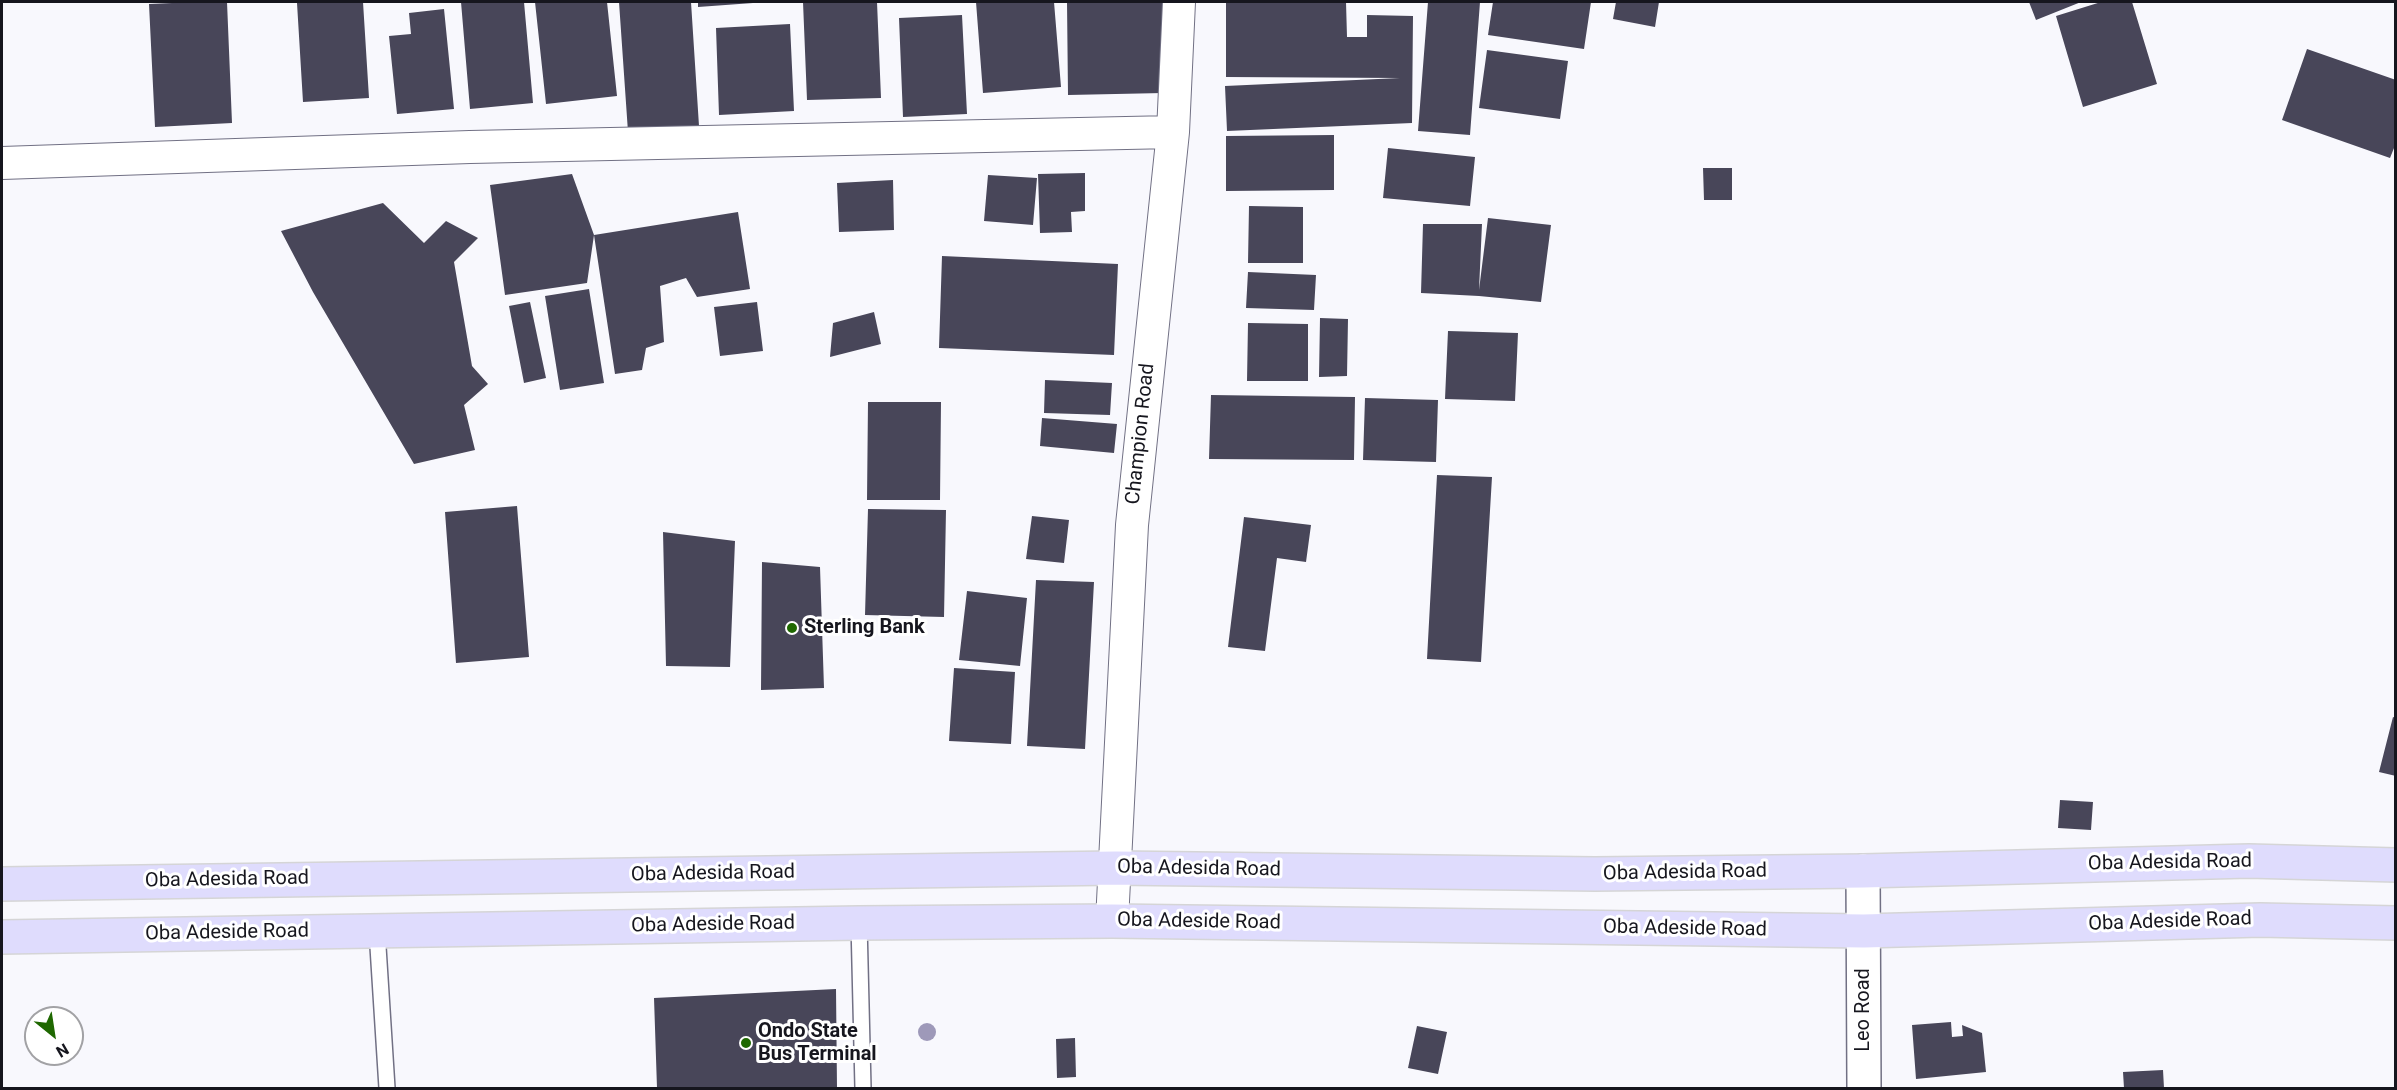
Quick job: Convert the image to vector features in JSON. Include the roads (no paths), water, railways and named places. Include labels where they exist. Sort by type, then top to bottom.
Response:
[{"type":"main road","name":"Oba Adesida Road","points":[[2,884],[1116,868],[1595,874],[1863,871],[2249,861],[2396,865]]},
{"type":"main road","name":"Oba Adeside Road","points":[[2,937],[1112,921],[1864,931],[2260,920],[2396,923]]},
{"type":"street","name":"Champion Road","points":[[1112,921],[1132,525],[1173,132],[1179,2]]},
{"type":"street","points":[[2,163],[470,147],[1173,132]]},
{"type":"street","name":"Leo Road","points":[[1863,871],[1864,1089]]},
{"type":"lane","points":[[859,923],[863,1089]]},
{"type":"lane","points":[[377,931],[387,1089]]},
{"type":"place","name":"Sterling Bank","points":[[792,628]]},
{"type":"place","name":"Ondo State Bus Terminal","points":[[746,1043]]}]
